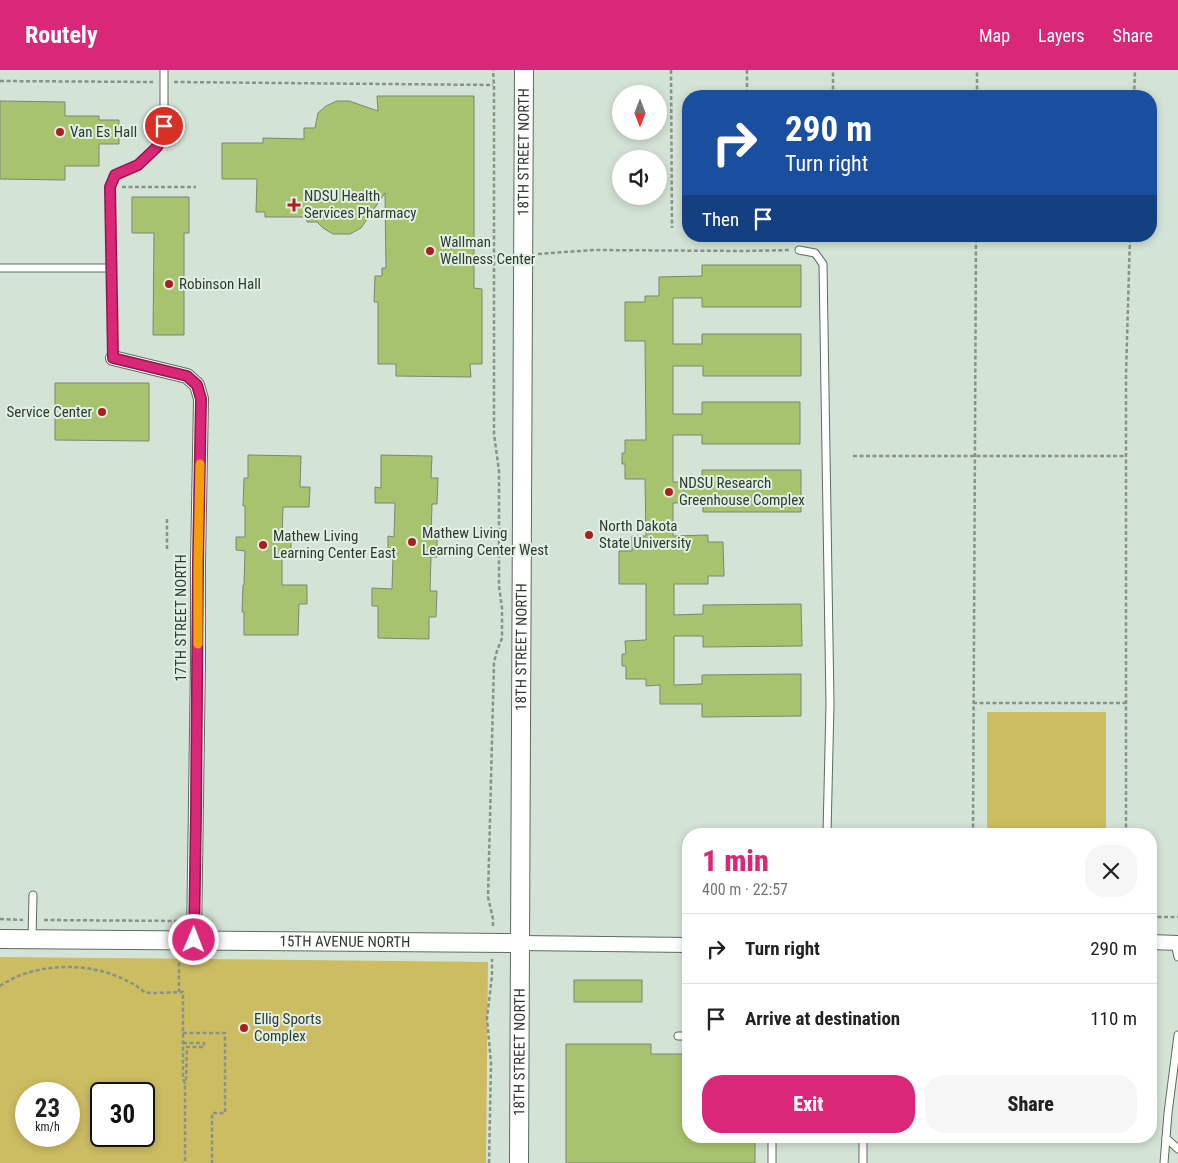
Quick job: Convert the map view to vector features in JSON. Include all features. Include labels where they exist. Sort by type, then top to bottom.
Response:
[{"type":"street","name":"18TH STREET NORTH","points":[[519,1163],[524,70]]},
{"type":"street","name":"17TH STREET NORTH","points":[[113,358],[187,376],[197,385],[201,399],[194,940]]},
{"type":"street","name":"15TH AVENUE NORTH","points":[[0,939],[682,945]]},
{"type":"street","points":[[1157,943],[1177,948]]},
{"type":"lane","points":[[113,358],[110,187],[115,175],[138,165],[157,147],[164,126],[164,70]]},
{"type":"lane","points":[[799,250],[815,253],[823,264],[830,704],[827,828]]},
{"type":"lane","points":[[0,268],[112,268]]},
{"type":"lane","points":[[32,940],[33,895]]},
{"type":"lane","points":[[1164,1163],[1178,1034]]},
{"type":"lane","points":[[1166,1138],[1178,1149]]},
{"type":"lane","points":[[772,1143],[772,1163]]},
{"type":"lane","points":[[863,1143],[863,1163]]},
{"type":"path","points":[[490,1163],[491,1063],[487,1018],[492,976],[493,919],[488,897],[494,662],[502,638],[499,471],[494,434],[493,70]]},
{"type":"path","points":[[672,70],[672,228]]},
{"type":"path","points":[[747,70],[747,90]]},
{"type":"path","points":[[833,70],[833,90]]},
{"type":"path","points":[[977,70],[977,90]]},
{"type":"path","points":[[1134,90],[1135,70]]},
{"type":"path","points":[[0,81],[494,85]]},
{"type":"path","points":[[110,187],[196,187]]},
{"type":"path","points":[[973,828],[976,242]]},
{"type":"path","points":[[1126,828],[1126,375],[1130,242]]},
{"type":"path","points":[[522,255],[593,250],[799,250]]},
{"type":"path","points":[[854,456],[1126,456]]},
{"type":"path","points":[[167,519],[167,549]]},
{"type":"path","points":[[973,703],[1126,702]]},
{"type":"path","points":[[1157,918],[1178,917]]},
{"type":"path","points":[[0,920],[194,921]]},
{"type":"path","points":[[179,952],[180,992],[183,992],[183,1079],[185,1084]]},
{"type":"path","points":[[0,986],[22,975],[58,967],[74,967],[109,973],[126,980],[145,992],[180,992]]},
{"type":"path","points":[[183,1033],[226,1033],[225,1113],[212,1113],[212,1163]]},
{"type":"path","points":[[183,1043],[204,1043],[204,1047],[187,1047],[185,1162]]},
{"type":"shaded area","points":[[987,712],[1106,712],[1106,828],[987,828]]},
{"type":"shaded area","name":"Ellig Sports Complex","points":[[0,957],[488,962],[486,1163],[0,1163]]},
{"type":"building","name":"Wallman Wellness Center","points":[[377,96],[474,96],[474,288],[482,289],[482,364],[470,364],[471,377],[396,376],[396,364],[378,364],[378,302],[374,302],[375,276],[382,276],[382,268],[386,268],[385,193],[361,228],[350,234],[333,234],[317,222],[307,222],[306,217],[265,217],[265,212],[256,212],[257,179],[222,179],[222,143],[263,143],[263,138],[304,139],[304,128],[315,128],[318,113],[326,106],[337,101],[349,101],[378,111]]},
{"type":"building","name":"Van Es Hall","points":[[0,101],[65,102],[65,116],[99,116],[99,120],[119,120],[119,144],[99,144],[99,166],[65,166],[65,180],[0,179]]},
{"type":"building","name":"Robinson Hall","points":[[132,197],[189,197],[189,233],[184,233],[184,335],[153,335],[154,233],[132,233]]},
{"type":"building","points":[[702,265],[801,265],[801,307],[702,307],[702,298],[673,298],[673,344],[702,344],[702,334],[801,334],[801,376],[703,376],[703,366],[673,366],[673,414],[702,414],[702,402],[800,402],[800,444],[702,444],[702,435],[673,435],[673,482],[702,482],[702,470],[801,470],[801,512],[703,512],[703,502],[673,503],[673,536],[708,535],[708,542],[723,542],[724,576],[708,576],[708,584],[674,584],[674,615],[703,614],[703,605],[801,604],[802,646],[703,647],[703,636],[674,636],[674,685],[702,684],[702,675],[801,674],[801,716],[702,717],[702,704],[660,704],[660,685],[646,686],[646,679],[626,679],[626,666],[622,666],[622,654],[626,654],[625,641],[646,640],[646,584],[619,584],[619,551],[632,551],[632,536],[646,536],[645,479],[625,479],[625,464],[622,464],[622,453],[625,453],[625,440],[646,440],[645,341],[625,341],[625,302],[645,302],[645,296],[659,296],[659,277],[702,276]]},
{"type":"building","name":"Service Center","points":[[55,383],[149,383],[149,441],[55,440]]},
{"type":"building","name":"Mathew Living Learning Center East","points":[[248,455],[301,456],[300,487],[310,487],[309,507],[283,507],[282,537],[291,537],[291,551],[282,551],[282,585],[307,585],[307,604],[299,604],[298,635],[244,635],[244,612],[242,612],[245,551],[236,550],[236,537],[245,537],[244,478],[248,478]]},
{"type":"building","name":"Mathew Living Learning Center West","points":[[381,455],[432,456],[431,478],[438,478],[437,504],[432,504],[431,537],[437,537],[437,557],[431,557],[430,591],[437,591],[436,617],[429,617],[429,639],[378,638],[378,606],[372,606],[372,588],[392,589],[393,557],[388,557],[388,536],[394,537],[395,503],[375,503],[375,487],[381,488]]},
{"type":"building","points":[[574,980],[642,980],[642,1002],[574,1002]]},
{"type":"building","points":[[566,1044],[651,1044],[651,1054],[682,1054],[682,1143],[755,1143],[755,1163],[566,1163]]},
{"type":"slow traffic","points":[[198,644],[200,464]]},
{"type":"place","name":"Van Es Hall","points":[[60,132]]},
{"type":"place","name":"NDSU Health Services Pharmacy","points":[[294,205]]},
{"type":"place","name":"Wallman Wellness Center","points":[[430,251]]},
{"type":"place","name":"Robinson Hall","points":[[169,284]]},
{"type":"place","name":"Service Center","points":[[102,412]]},
{"type":"place","name":"NDSU Research Greenhouse Complex","points":[[669,492]]},
{"type":"place","name":"North Dakota State University","points":[[589,535]]},
{"type":"place","name":"Mathew Living Learning Center West","points":[[412,542]]},
{"type":"place","name":"Mathew Living Learning Center East","points":[[263,545]]},
{"type":"place","name":"Ellig Sports Complex","points":[[244,1028]]},
{"type":"route","points":[[164,126],[157,147],[138,165],[115,175],[110,187],[113,358],[187,376],[197,385],[201,399],[194,940]]}]
